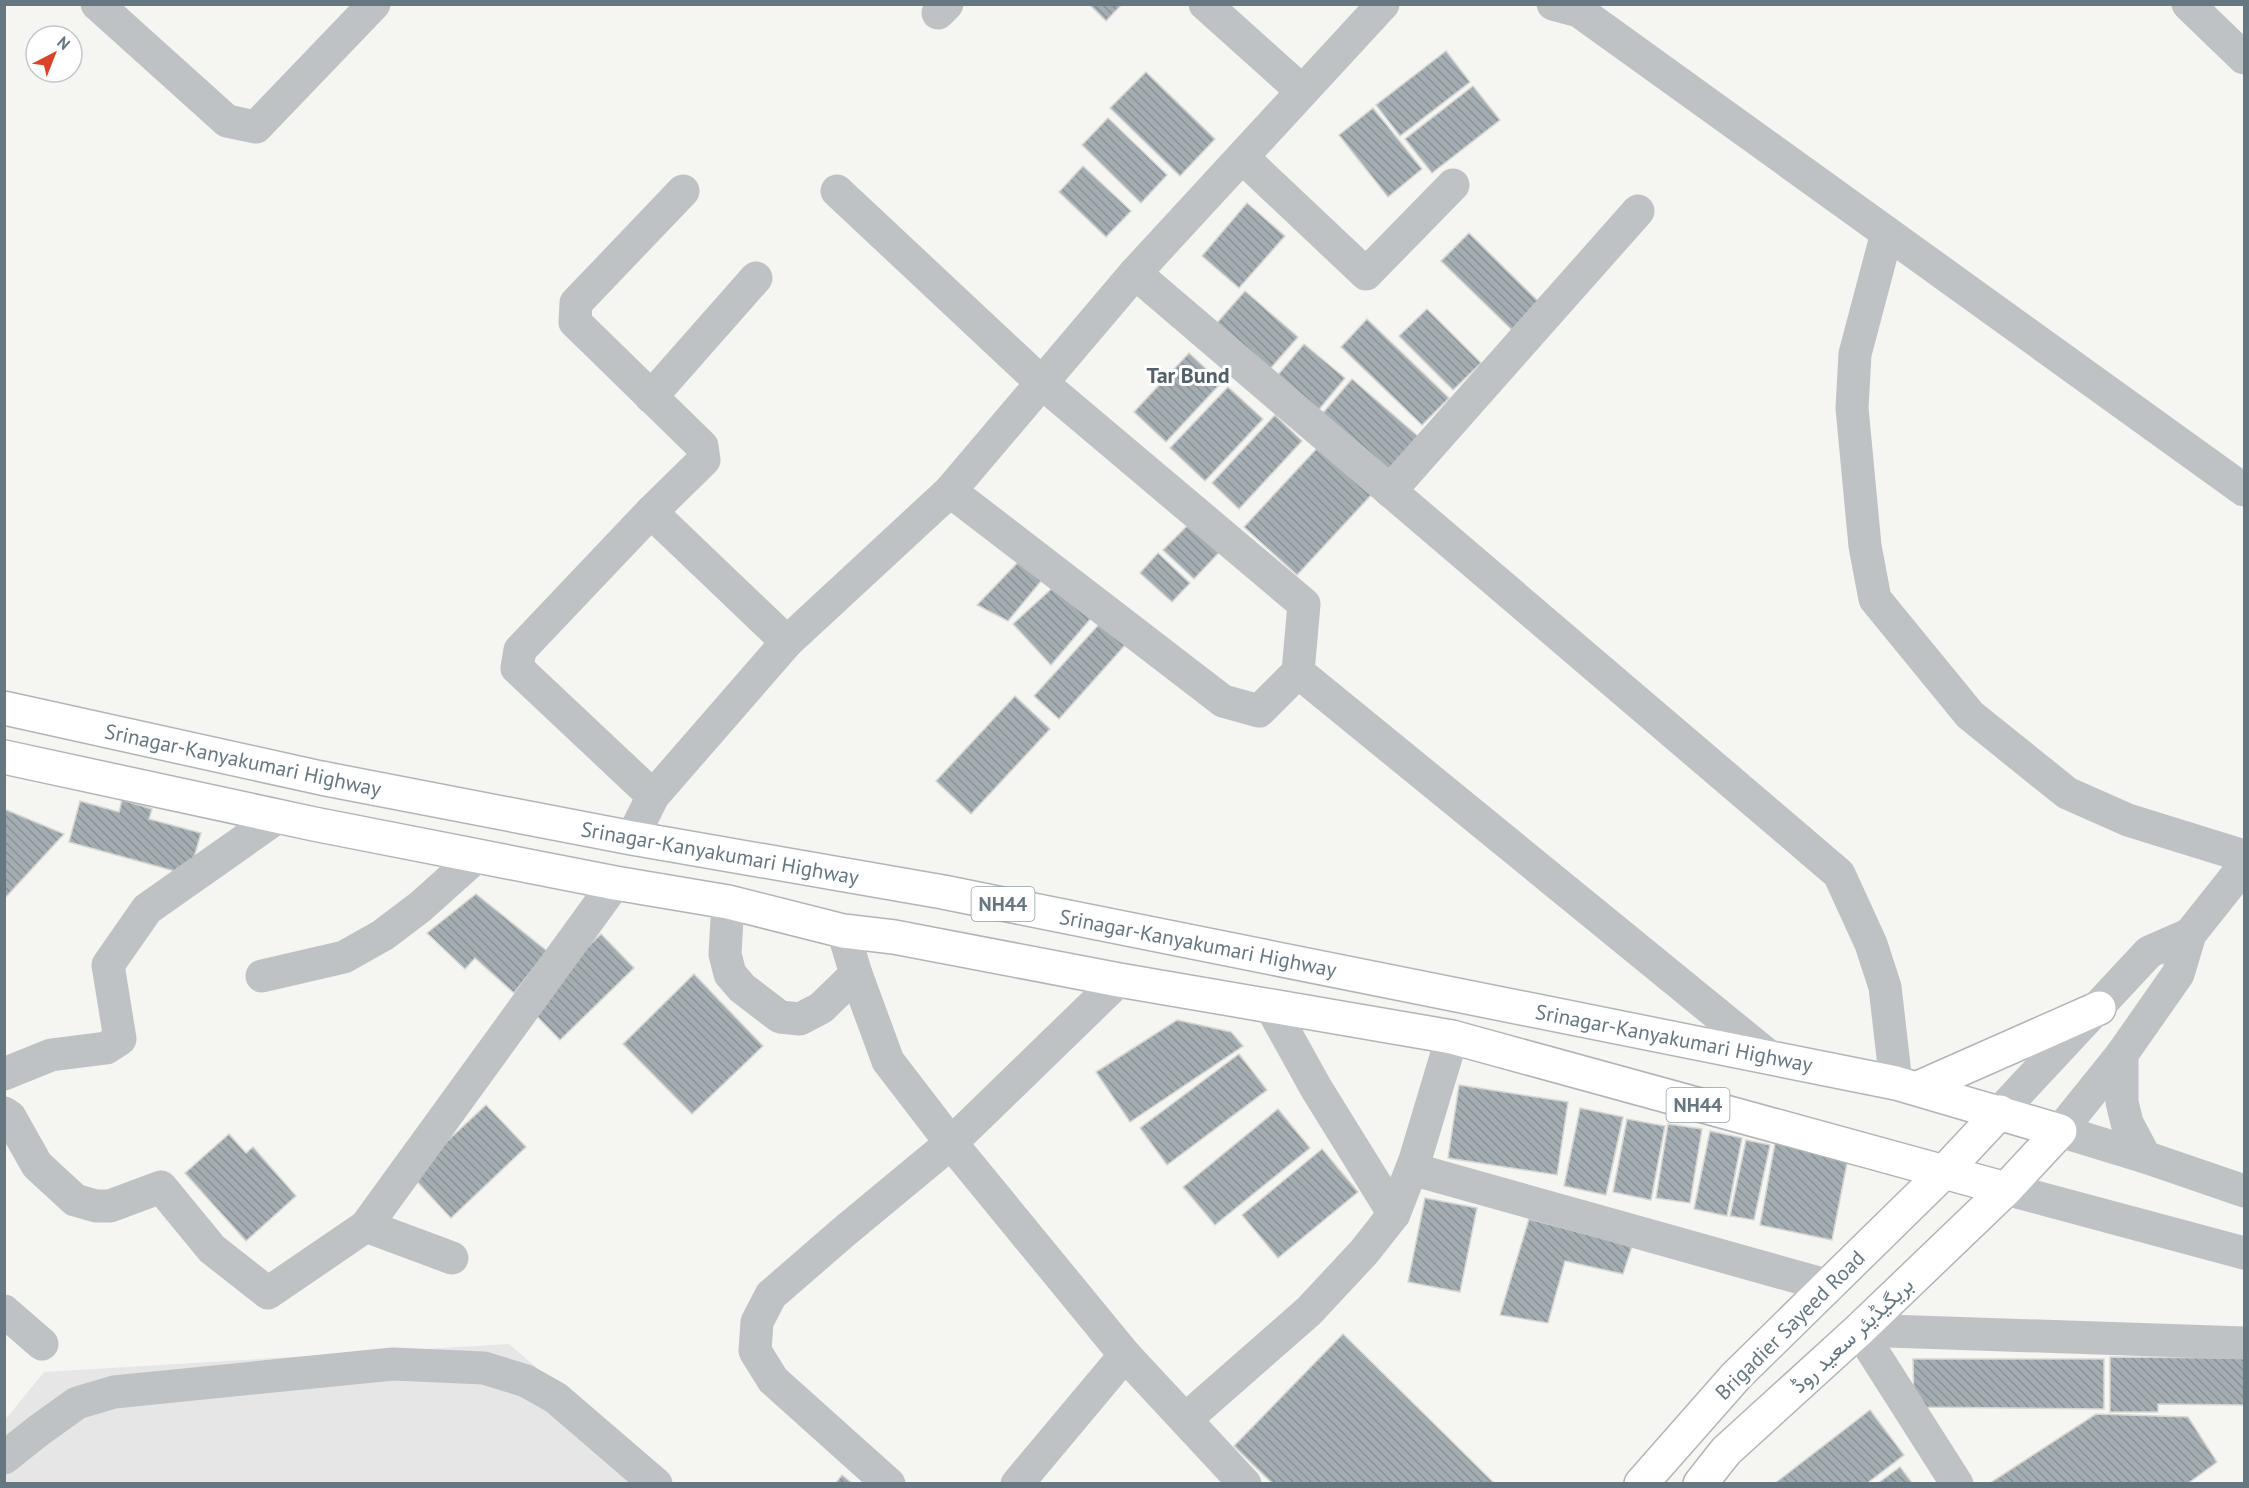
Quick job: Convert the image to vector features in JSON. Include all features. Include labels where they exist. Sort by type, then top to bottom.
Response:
[{"type":"highway","name":"Srinagar-Kanyakumari Highway","points":[[4,708],[321,778],[632,838],[943,892],[1907,1085],[2000,1112]]},
{"type":"highway","name":"NH44","points":[[4,756],[279,816],[477,856],[728,902],[843,931],[894,937],[1119,981],[1452,1037],[1944,1172]]},
{"type":"highway","points":[[1907,1085],[2099,1008]]},
{"type":"highway","name":"NH44","points":[[2000,1112],[2060,1131]]},
{"type":"highway","name":"Brigadier Sayeed Road","points":[[1641,1484],[1736,1376],[1944,1172],[2000,1112]]},
{"type":"highway","name":"بریگیڈیئر سعید روڈ","points":[[1700,1484],[1726,1450],[1859,1330],[2006,1189],[2060,1131]]},
{"type":"highway","points":[[1944,1172],[2006,1189]]},
{"type":"street","points":[[97,4],[226,121],[256,127],[375,4]]},
{"type":"street","points":[[1205,4],[1302,92]]},
{"type":"street","points":[[632,838],[653,796],[787,642],[950,491],[1135,273],[1383,4]]},
{"type":"street","points":[[1552,4],[1579,11],[2244,490]]},
{"type":"street","points":[[2188,4],[2244,58]]},
{"type":"street","points":[[1242,157],[1366,274],[1453,184]]},
{"type":"street","points":[[653,796],[517,668],[520,650],[651,512],[704,460],[702,446],[575,322],[576,303],[683,191]]},
{"type":"street","points":[[837,191],[1042,383],[1305,604],[1298,672],[1259,711],[1223,701],[950,491]]},
{"type":"street","points":[[1390,491],[1638,211]]},
{"type":"street","points":[[1887,233],[1855,354],[1852,408],[1865,546],[1875,599],[1970,715],[2067,793],[2128,820],[2244,856]]},
{"type":"street","points":[[1135,273],[1839,874],[1871,944],[1885,987],[1907,1085]]},
{"type":"street","points":[[651,397],[756,278]]},
{"type":"street","points":[[651,512],[787,642]]},
{"type":"street","points":[[1298,672],[1771,1058]]},
{"type":"street","points":[[4,1074],[51,1055],[106,1048],[120,1040],[108,965],[147,909],[279,816]]},
{"type":"street","points":[[262,976],[344,957],[383,934],[420,907],[477,856]]},
{"type":"street","points":[[2244,866],[2190,934],[2178,974],[2122,1054],[2060,1131],[2244,1191]]},
{"type":"street","points":[[4,1113],[10,1117],[37,1165],[75,1200],[96,1206],[110,1206],[161,1187],[212,1250],[268,1293],[366,1226],[615,883]]},
{"type":"street","points":[[728,902],[726,954],[730,975],[742,988],[780,1017],[800,1019],[821,1008],[856,974]]},
{"type":"street","points":[[843,931],[888,1061],[951,1143],[1125,1355],[1245,1484]]},
{"type":"street","points":[[2000,1112],[2149,952],[2190,934]]},
{"type":"street","points":[[889,1484],[773,1380],[755,1351],[757,1322],[771,1295],[951,1143],[1119,981]]},
{"type":"street","points":[[1270,1005],[1316,1088],[1394,1214]]},
{"type":"street","points":[[1186,1419],[1309,1311],[1364,1252],[1394,1214],[1412,1169],[1452,1037]]},
{"type":"street","points":[[2122,1054],[2122,1102],[2127,1123],[2145,1157]]},
{"type":"street","points":[[1412,1169],[1829,1286]]},
{"type":"street","points":[[2006,1189],[2244,1254]]},
{"type":"street","points":[[366,1226],[452,1258]]},
{"type":"street","points":[[4,1311],[42,1344]]},
{"type":"street","points":[[1859,1330],[2244,1343]]},
{"type":"street","points":[[1859,1330],[1957,1484]]},
{"type":"street","points":[[1017,1484],[1125,1355]]},
{"type":"street","points":[[4,1458],[77,1403],[114,1392],[405,1364],[484,1368],[526,1381],[555,1398],[656,1484]]},
{"type":"shaded area","points":[[509,1344],[670,1483],[5,1484],[5,1420],[44,1372]]},
{"type":"building","points":[[1089,4],[1122,4],[1106,21]]},
{"type":"building","points":[[1446,51],[1470,82],[1400,136],[1376,105]]},
{"type":"building","points":[[1146,72],[1215,139],[1180,176],[1110,108]]},
{"type":"building","points":[[1473,86],[1500,120],[1432,173],[1405,139]]},
{"type":"building","points":[[1373,108],[1422,169],[1388,197],[1339,135]]},
{"type":"building","points":[[1108,118],[1167,175],[1141,203],[1082,145]]},
{"type":"building","points":[[1083,166],[1131,211],[1106,237],[1059,192]]},
{"type":"building","points":[[1247,203],[1285,236],[1239,288],[1202,256]]},
{"type":"building","points":[[1469,233],[1541,304],[1514,332],[1441,261]]},
{"type":"building","points":[[1245,291],[1298,337],[1262,378],[1209,332]]},
{"type":"building","points":[[1427,309],[1481,363],[1453,390],[1399,336]]},
{"type":"building","points":[[1367,319],[1449,398],[1422,425],[1341,347]]},
{"type":"building","points":[[1304,344],[1345,378],[1312,418],[1271,383]]},
{"type":"building","points":[[1189,353],[1221,383],[1166,442],[1134,412]]},
{"type":"building","points":[[1352,379],[1420,438],[1386,478],[1317,420]]},
{"type":"building","points":[[1228,387],[1263,419],[1205,481],[1170,448]]},
{"type":"building","points":[[1275,415],[1302,441],[1239,509],[1212,483]]},
{"type":"building","points":[[1321,444],[1373,493],[1297,575],[1244,527]]},
{"type":"building","points":[[1197,516],[1227,544],[1194,579],[1163,550]]},
{"type":"building","points":[[1158,553],[1190,583],[1172,602],[1140,573]]},
{"type":"building","points":[[1023,557],[1046,575],[1008,621],[977,605]]},
{"type":"building","points":[[1060,581],[1092,617],[1051,665],[1013,624]]},
{"type":"building","points":[[1103,620],[1126,644],[1059,719],[1034,696]]},
{"type":"building","points":[[1015,696],[1050,729],[971,814],[936,781]]},
{"type":"building","points":[[122,800],[152,809],[149,819],[201,833],[189,875],[69,842],[80,801],[119,812]]},
{"type":"building","points":[[4,809],[64,834],[4,899]]},
{"type":"building","points":[[476,894],[547,951],[514,993],[475,958],[465,969],[427,933]]},
{"type":"building","points":[[601,934],[634,968],[560,1040],[527,1006]]},
{"type":"building","points":[[694,974],[763,1046],[692,1114],[623,1044]]},
{"type":"building","points":[[1177,1020],[1231,1032],[1243,1046],[1130,1122],[1096,1072]]},
{"type":"building","points":[[1239,1054],[1267,1090],[1167,1165],[1140,1128]]},
{"type":"building","points":[[1459,1085],[1568,1102],[1557,1175],[1448,1158]]},
{"type":"building","points":[[486,1105],[526,1147],[451,1218],[411,1175]]},
{"type":"building","points":[[1580,1108],[1623,1117],[1606,1195],[1564,1186]]},
{"type":"building","points":[[1278,1109],[1310,1148],[1215,1225],[1183,1187]]},
{"type":"building","points":[[1627,1119],[1665,1126],[1651,1200],[1613,1192]]},
{"type":"building","points":[[1668,1124],[1702,1129],[1690,1203],[1656,1198]]},
{"type":"building","points":[[1710,1131],[1742,1138],[1727,1216],[1694,1209]]},
{"type":"building","points":[[229,1134],[246,1153],[253,1147],[296,1196],[246,1241],[185,1173]]},
{"type":"building","points":[[1746,1140],[1770,1145],[1754,1220],[1730,1216]]},
{"type":"building","points":[[1775,1143],[1848,1158],[1832,1240],[1760,1225]]},
{"type":"building","points":[[1322,1149],[1358,1192],[1278,1258],[1242,1215]]},
{"type":"building","points":[[1425,1198],[1477,1208],[1460,1292],[1408,1282]]},
{"type":"building","points":[[1529,1219],[1632,1246],[1623,1274],[1565,1261],[1548,1323],[1500,1315]]},
{"type":"building","points":[[1343,1334],[1495,1484],[1273,1484],[1234,1446]]},
{"type":"building","points":[[2110,1357],[2244,1358],[2244,1405],[2158,1404],[2158,1412],[2110,1412]]},
{"type":"building","points":[[1913,1359],[2104,1359],[2104,1409],[1914,1407]]},
{"type":"building","points":[[1870,1410],[1904,1455],[1866,1484],[1774,1484]]},
{"type":"building","points":[[2096,1414],[2188,1417],[2217,1462],[2187,1484],[1990,1483]]},
{"type":"building","points":[[1900,1467],[1913,1484],[1877,1484]]},
{"type":"building","points":[[842,1475],[853,1484],[835,1484]]},
{"type":"district","name":"Tar Bund","points":[[1188,375]]}]
